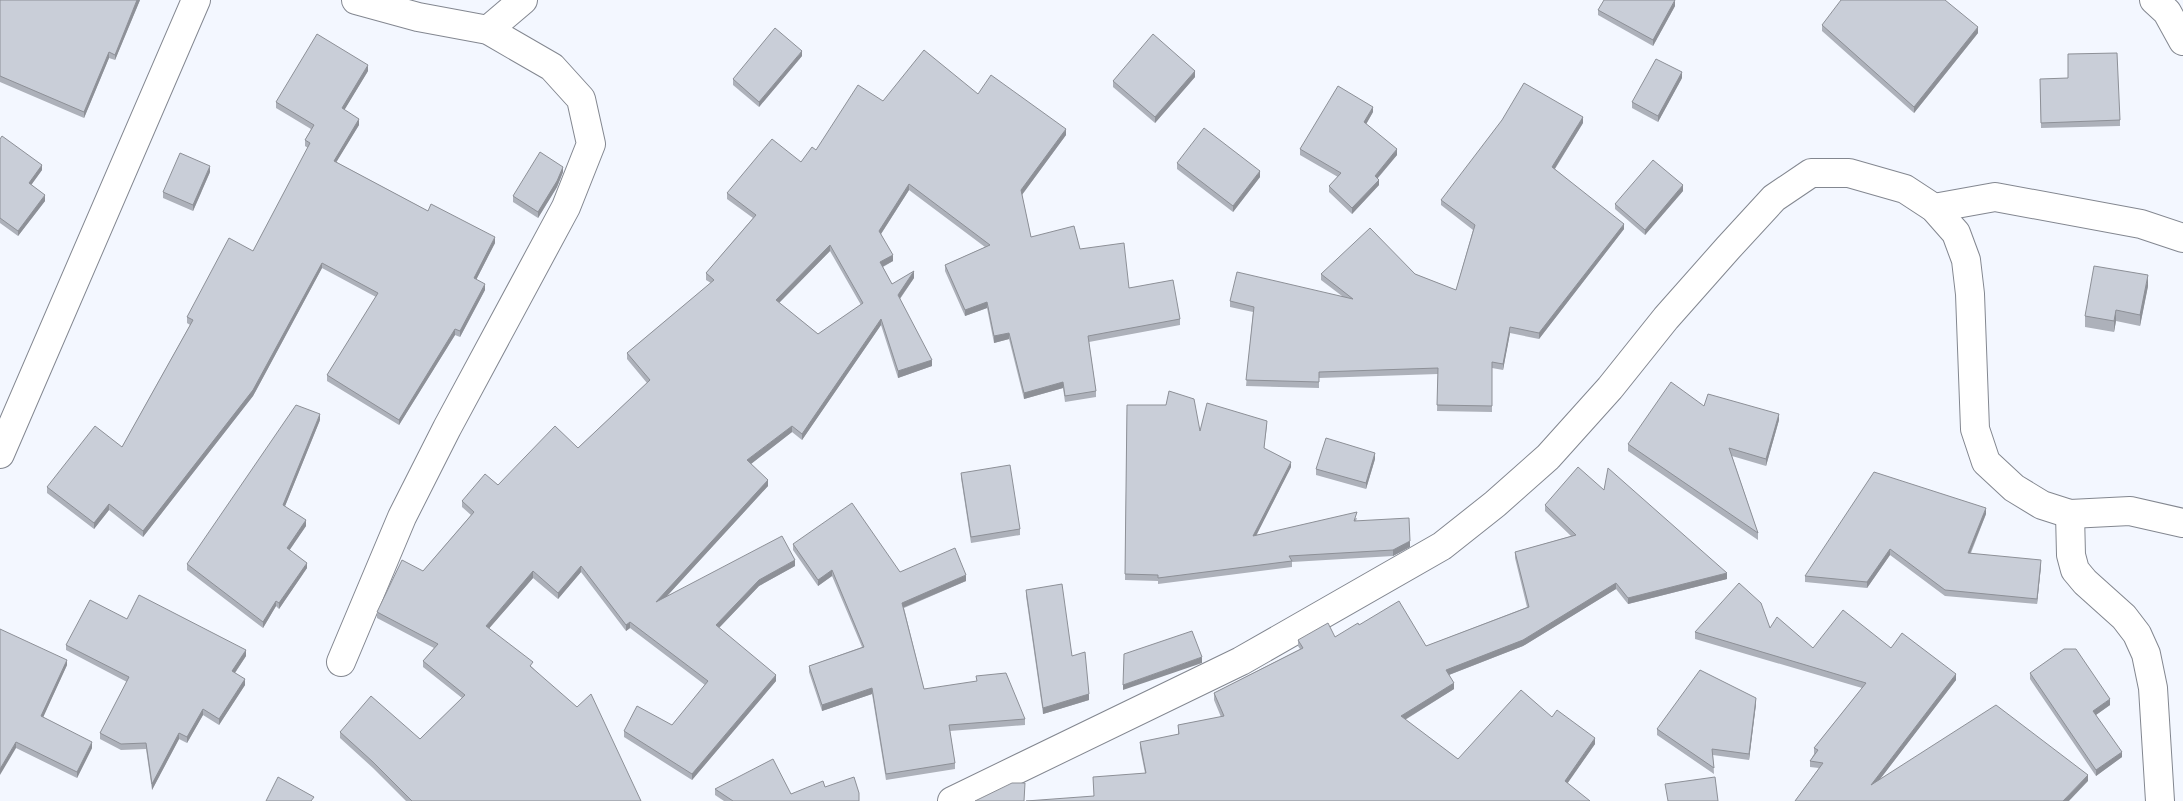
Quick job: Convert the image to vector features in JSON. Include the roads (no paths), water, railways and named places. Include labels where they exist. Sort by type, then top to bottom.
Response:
[{"type":"street","points":[[0,454],[196,0]]},
{"type":"street","points":[[341,662],[402,517],[451,419],[566,207],[591,144],[581,100],[552,67],[488,30],[418,17],[356,0]]},
{"type":"street","points":[[488,30],[523,0]]},
{"type":"street","points":[[2154,0],[2168,12],[2183,41]]},
{"type":"street","points":[[952,801],[1241,661],[1442,546],[1495,504],[1548,457],[1610,388],[1666,318],[1774,198],[1811,173],[1849,173],[1905,189],[1934,208],[1956,234],[1966,260],[1970,294],[1975,429],[1986,462],[2014,488],[2042,505],[2070,514],[2130,511],[2183,523]]},
{"type":"street","points":[[1934,208],[1995,197],[2141,224],[2183,238]]},
{"type":"street","points":[[2070,514],[2071,555],[2075,570],[2085,582],[2124,617],[2137,634],[2146,654],[2152,688],[2160,801]]}]
